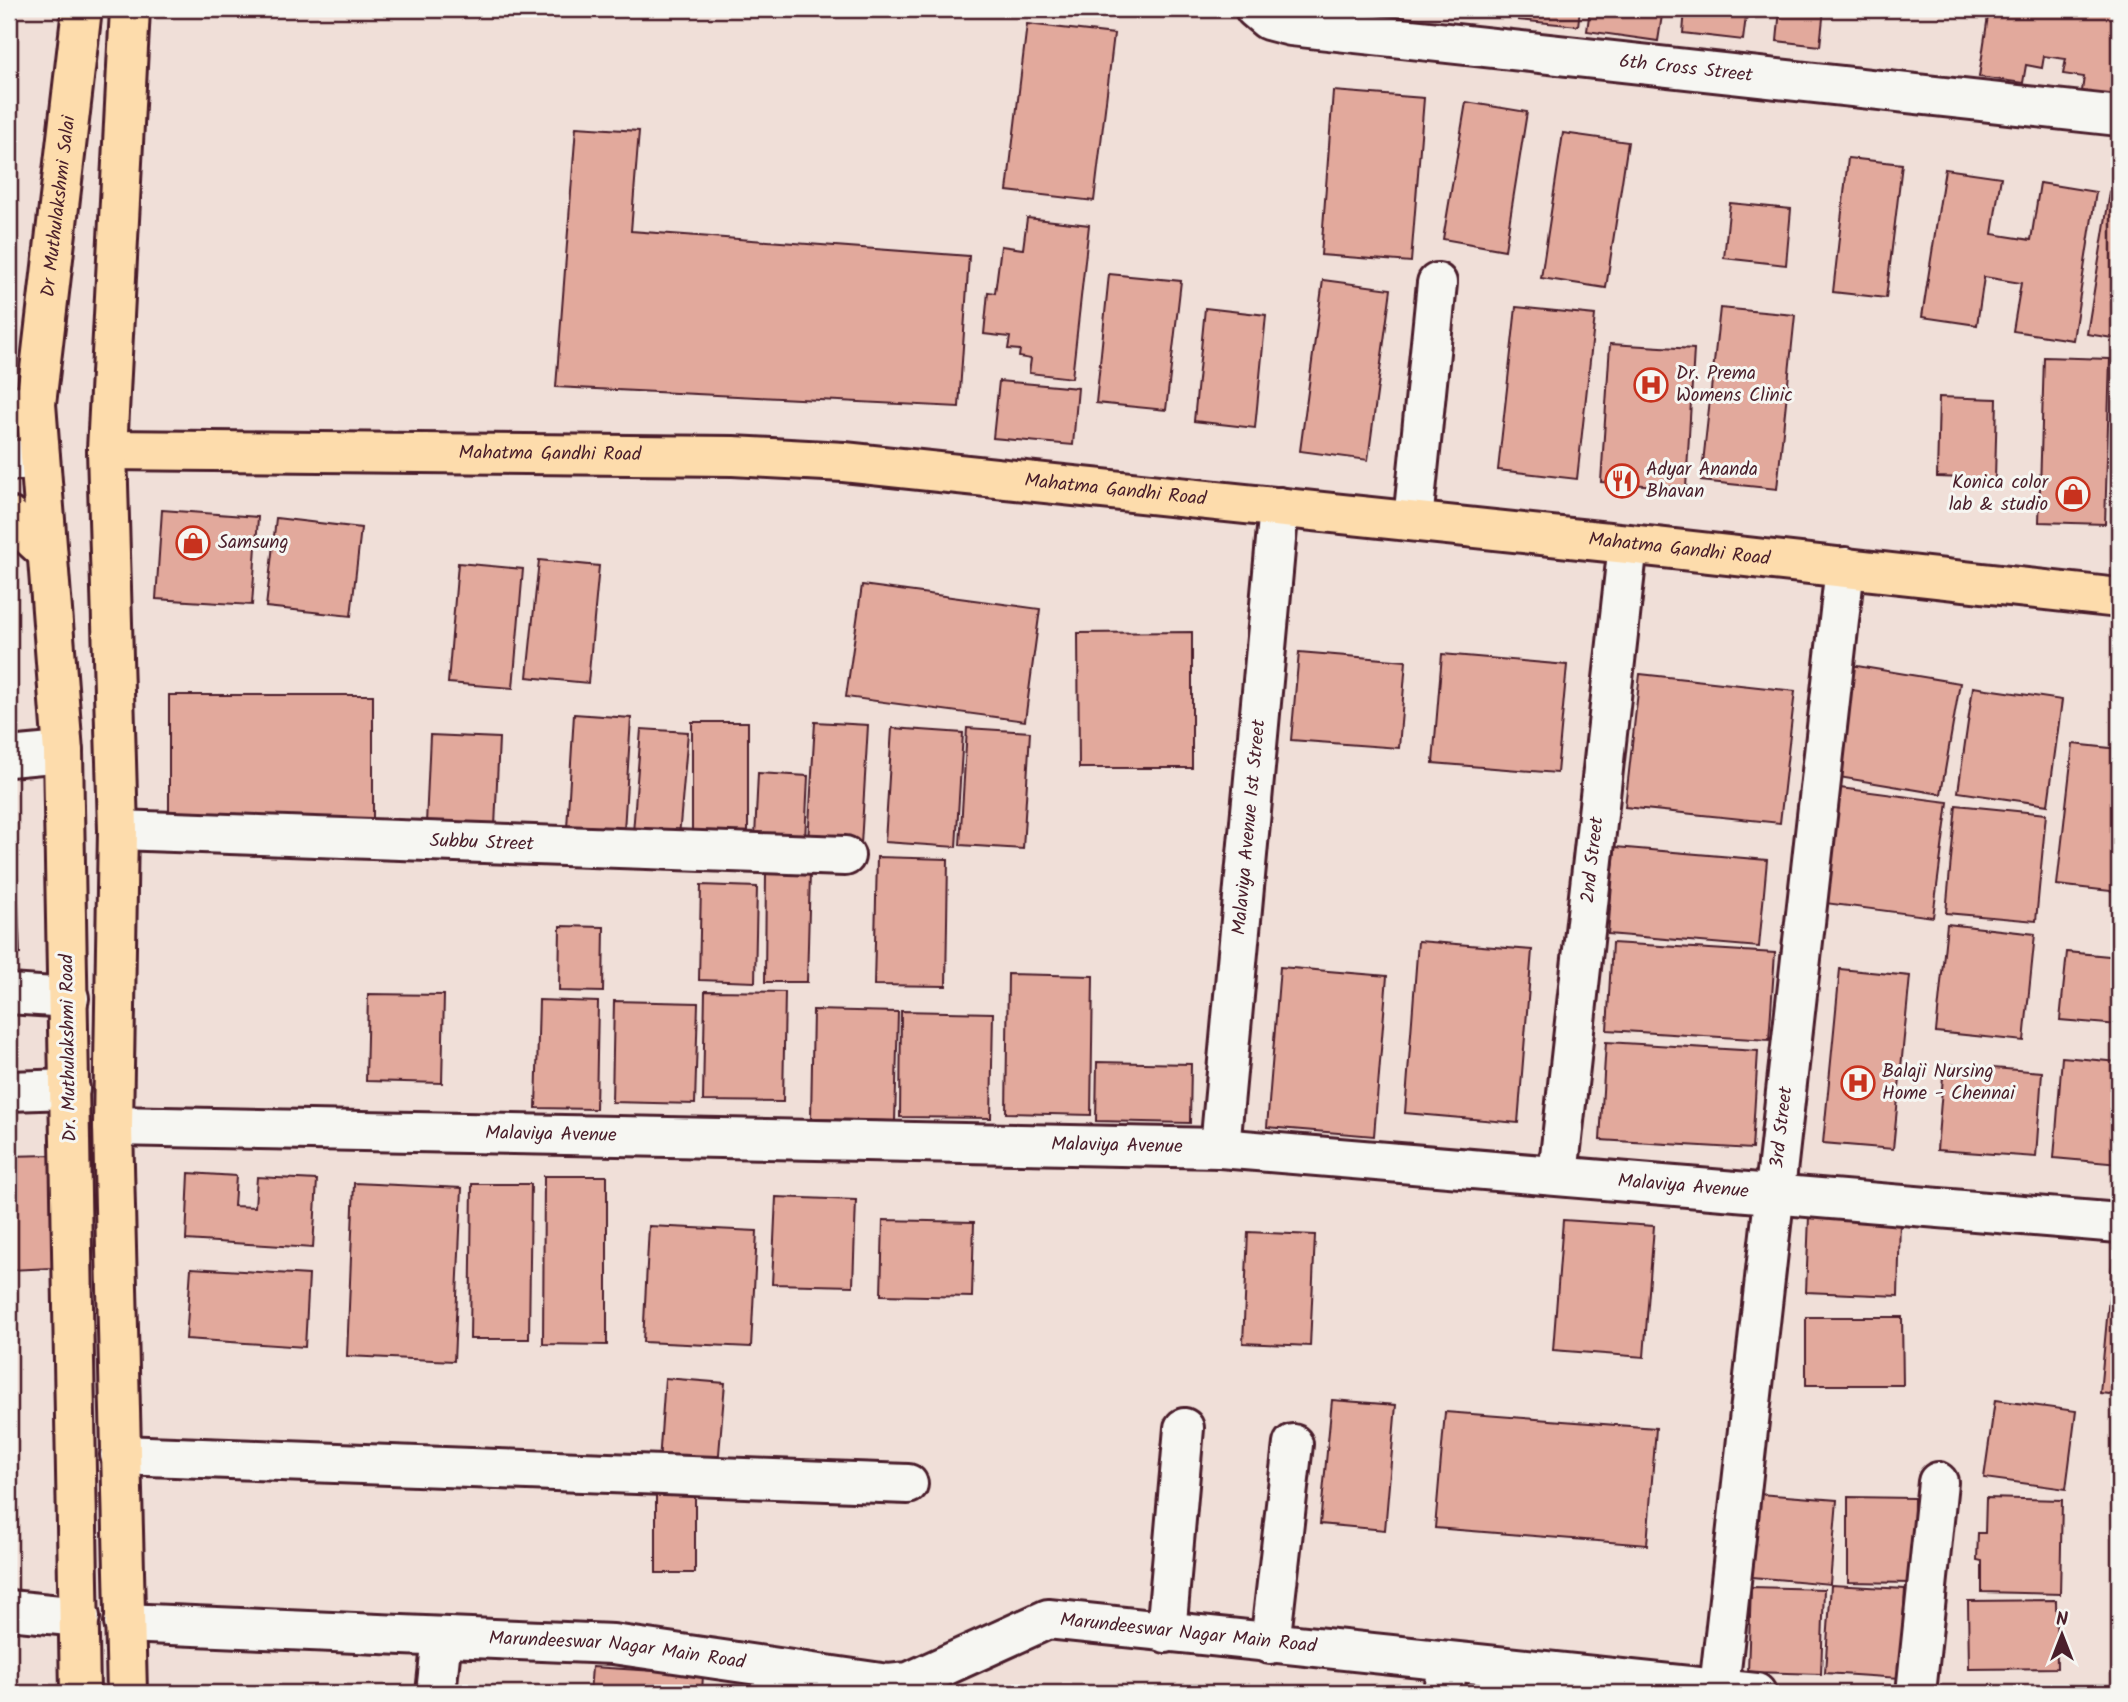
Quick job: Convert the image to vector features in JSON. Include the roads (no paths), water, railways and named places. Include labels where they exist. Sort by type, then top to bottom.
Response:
[{"type":"main road","name":"Dr Muthulakshmi Salai","points":[[22,405],[82,9]]},
{"type":"main road","points":[[127,1693],[113,1126],[118,830],[107,450],[130,9]]},
{"type":"main road","name":"Dr. Muthulakshmi Road","points":[[22,405],[24,460],[47,552],[63,752],[80,1693]]},
{"type":"main road","name":"Mahatma Gandhi Road","points":[[107,450],[733,456],[844,462],[2119,598]]},
{"type":"main road","points":[[9,517],[47,552]]},
{"type":"street","name":"6th Cross Street","points":[[1255,9],[1268,20],[1291,26],[2119,116]]},
{"type":"street","points":[[1413,521],[1437,283]]},
{"type":"street","name":"Malaviya Avenue 1st Street","points":[[1220,1148],[1279,507]]},
{"type":"street","name":"2nd Street","points":[[1558,1175],[1628,544]]},
{"type":"street","name":"3rd Street","points":[[1719,1688],[1845,568]]},
{"type":"street","points":[[9,757],[63,752]]},
{"type":"street","name":"Subbu Street","points":[[118,830],[845,856]]},
{"type":"street","points":[[9,994],[69,998]]},
{"type":"street","points":[[9,1091],[69,1089]]},
{"type":"street","name":"Malaviya Avenue","points":[[113,1126],[1220,1148],[2119,1223]]},
{"type":"street","points":[[1166,1633],[1184,1429]]},
{"type":"street","points":[[1270,1644],[1293,1444]]},
{"type":"street","points":[[120,1455],[908,1484]]},
{"type":"street","points":[[1916,1693],[1938,1482]]},
{"type":"street","points":[[9,1610],[80,1617]]},
{"type":"street","name":"Marundeeswar Nagar Main Road","points":[[124,1623],[613,1644],[888,1684],[931,1683],[1048,1619],[1270,1644],[1446,1678],[1719,1688],[1756,1693]]},
{"type":"street","points":[[436,1693],[442,1637]]},
{"type":"place","name":"Dr. Prema Womens Clinic","points":[[1651,385]]},
{"type":"place","name":"Adyar Ananda Bhavan","points":[[1622,481]]},
{"type":"place","name":"Konica color lab & studio","points":[[2073,494]]},
{"type":"place","name":"Samsung","points":[[193,543]]},
{"type":"place","name":"Balaji Nursing Home - Chennai","points":[[1858,1083]]}]
